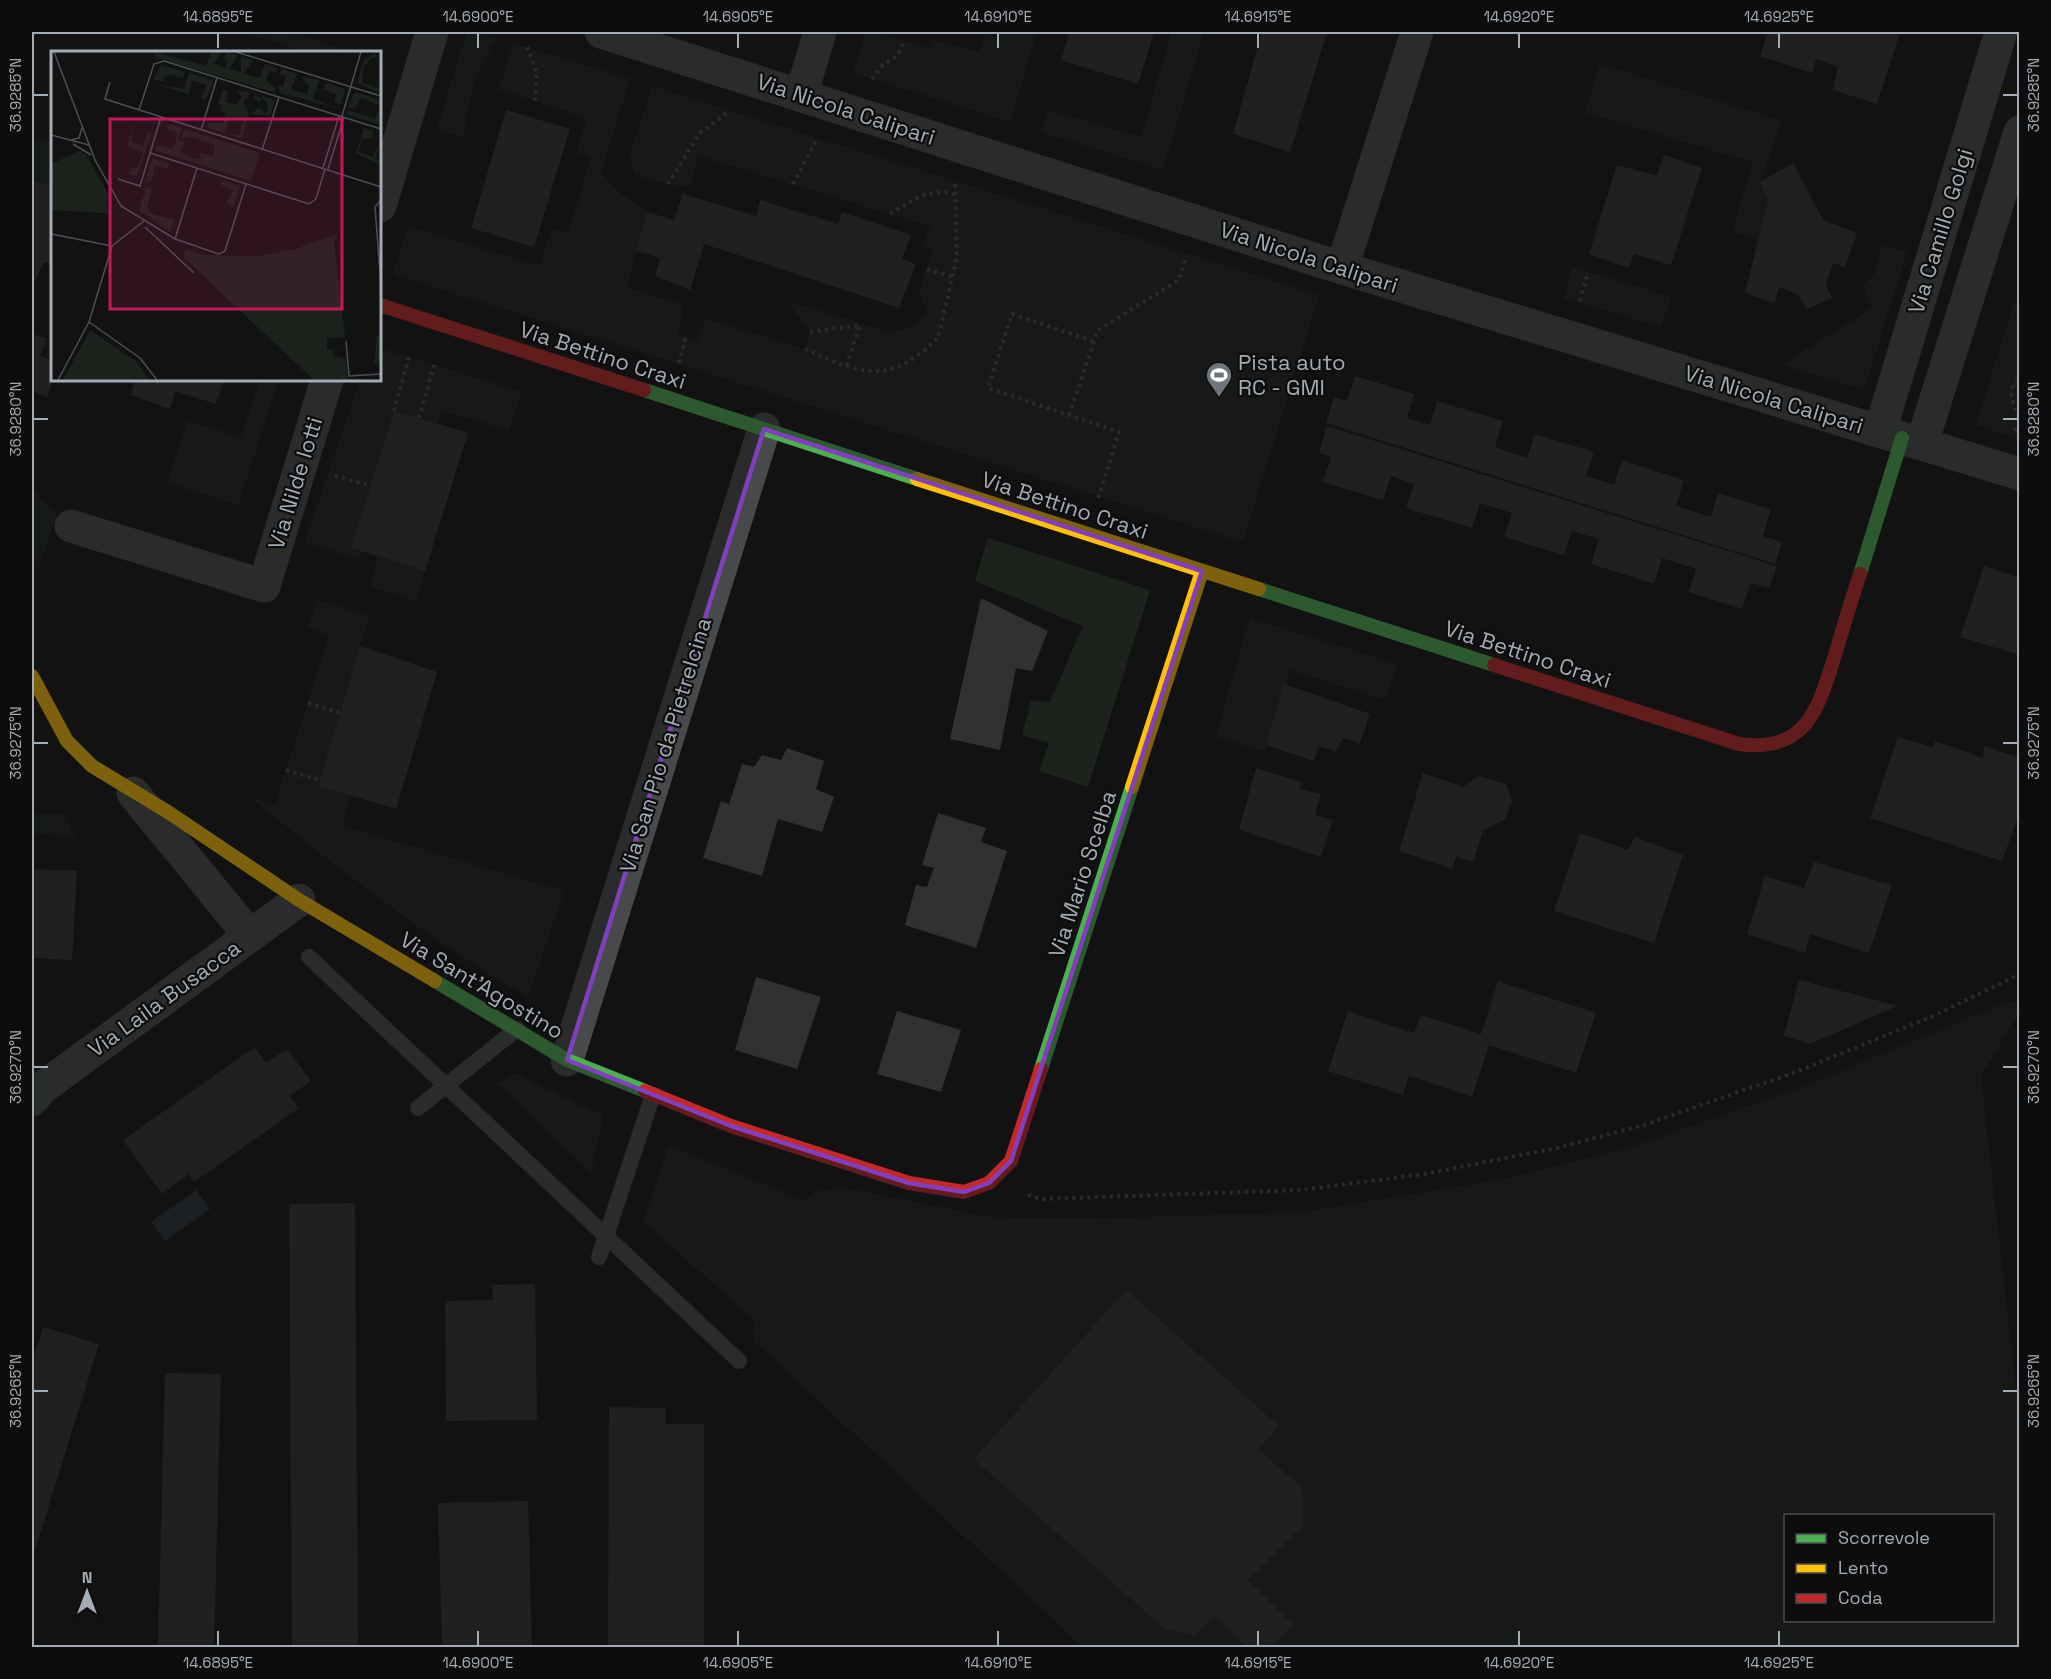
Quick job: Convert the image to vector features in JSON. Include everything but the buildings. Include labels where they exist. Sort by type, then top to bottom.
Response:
[{"type":"street","points":[[381,203],[432,32]]},
{"type":"street","name":"Via Nicola Calipari","points":[[601,32],[1342,268],[2019,474]]},
{"type":"street","points":[[801,95],[820,32]]},
{"type":"street","points":[[1342,268],[1417,32]]},
{"type":"street","name":"Via Camillo Golgi","points":[[1739,744],[1758,747],[1777,745],[1795,736],[1809,723],[1814,714],[1901,437],[2001,32]]},
{"type":"street","name":"Via Camillo Golgi","points":[[1901,437],[2019,132]]},
{"type":"street","name":"Via Bettino Craxi","points":[[381,305],[1739,744]]},
{"type":"street","name":"Via Nilde Iotti","points":[[71,526],[264,586],[327,381]]},
{"type":"street","name":"Via San Pio da Pietrelcina","points":[[567,1060],[764,429]]},
{"type":"street","name":"Via Mario Scelba","points":[[989,1183],[1011,1161],[1202,571]]},
{"type":"street","name":"Via Sant'Agostino","points":[[32,676],[77,754],[133,793],[168,812],[299,900],[567,1060],[731,1126],[909,1183],[964,1192],[989,1183]]},
{"type":"street","points":[[133,793],[250,936]]},
{"type":"street","name":"Via Laila Busacca","points":[[32,1100],[51,1081],[299,900]]},
{"type":"lane","points":[[309,957],[739,1361]]},
{"type":"lane","points":[[418,1108],[517,1029]]},
{"type":"lane","points":[[599,1257],[653,1095]]},
{"type":"path","points":[[872,79],[883,65],[898,55],[904,41]]},
{"type":"path","points":[[527,47],[537,73],[535,100]]},
{"type":"path","points":[[668,184],[700,133],[730,110]]},
{"type":"path","points":[[793,184],[818,138]]},
{"type":"path","points":[[805,349],[846,366],[877,372],[904,365],[938,338],[957,257],[955,181]]},
{"type":"path","points":[[890,214],[918,197],[937,190],[955,194]]},
{"type":"path","points":[[1069,415],[1098,330],[1179,280],[1197,222]]},
{"type":"path","points":[[927,269],[952,277]]},
{"type":"path","points":[[1580,302],[1588,272]]},
{"type":"path","points":[[1086,533],[1119,432],[988,388],[1012,314],[1094,341]]},
{"type":"path","points":[[810,332],[860,325],[846,366]]},
{"type":"path","points":[[678,364],[686,336]]},
{"type":"path","points":[[394,411],[409,357]]},
{"type":"path","points":[[419,418],[434,365]]},
{"type":"path","points":[[2011,436],[2019,423],[2011,397],[2012,386]]},
{"type":"path","points":[[329,474],[371,486]]},
{"type":"path","points":[[308,703],[340,713]]},
{"type":"path","points":[[286,770],[319,780]]},
{"type":"path","points":[[989,1183],[1041,1199],[1300,1190],[1424,1174],[1557,1148],[1644,1125],[1793,1072],[1930,1017],[2019,974]]},
{"type":"highlighted area","points":[[764,429],[1202,571],[1011,1161],[989,1183],[964,1192],[909,1183],[731,1126],[567,1060]]},
{"type":"shaded area","points":[[242,32],[288,32],[349,51],[305,51]]},
{"type":"shaded area","points":[[467,32],[498,38],[478,74],[463,137],[437,129]]},
{"type":"shaded area","points":[[865,32],[875,32],[931,49],[934,40],[979,51],[985,34],[997,40],[1000,32],[1037,32],[1010,122],[853,73]]},
{"type":"shaded area","points":[[1172,32],[1204,32],[1163,170],[1041,132],[1049,110],[1141,137]]},
{"type":"shaded area","points":[[514,43],[630,79],[601,172],[616,190],[647,212],[627,287],[683,305],[678,333],[697,340],[707,319],[805,349],[810,332],[788,301],[889,332],[915,327],[927,310],[919,294],[933,250],[923,246],[930,226],[699,156],[689,187],[661,183],[635,174],[630,156],[652,86],[1319,295],[1243,542],[393,274],[408,226],[539,266],[552,229],[568,233],[591,157],[577,152],[587,118],[499,89]]},
{"type":"shaded area","points":[[1600,64],[1782,121],[1760,181],[1768,200],[1759,240],[1732,232],[1753,162],[1585,113]]},
{"type":"shaded area","points":[[32,136],[51,142],[51,187],[32,180]]},
{"type":"shaded area","points":[[1882,244],[1907,252],[1864,390],[1782,365],[1872,308],[1862,285],[1874,276]]},
{"type":"shaded area","points":[[1572,266],[1671,297],[1661,327],[1564,298]]},
{"type":"shaded area","points":[[2015,300],[2019,302],[2019,363],[2012,386],[2019,389],[2019,439],[1976,425]]},
{"type":"shaded area","points":[[381,348],[522,392],[509,430],[442,411],[437,424],[394,411],[351,548],[361,552],[359,560],[305,542],[360,381],[381,381]]},
{"type":"shaded area","points":[[260,381],[279,381],[238,505],[167,483],[188,421],[241,437]]},
{"type":"shaded area","points":[[32,463],[33,485],[43,502],[57,513],[38,571],[32,561]]},
{"type":"shaded area","points":[[988,538],[1150,590],[1088,787],[1039,771],[1049,743],[1022,735],[1031,701],[1050,702],[1083,626],[975,581]]},
{"type":"shaded area","points":[[378,557],[425,571],[416,601],[371,587]]},
{"type":"shaded area","points":[[318,600],[369,616],[318,786],[351,796],[343,826],[564,891],[528,997],[420,928],[251,798],[275,805],[329,636],[308,628]]},
{"type":"shaded area","points":[[1250,618],[1397,664],[1385,700],[1290,670],[1265,752],[1216,736]]},
{"type":"shaded area","points":[[32,813],[64,815],[75,836],[32,834]]},
{"type":"shaded area","points":[[2010,1001],[2019,1005],[2019,1012],[1981,1076],[2019,1416],[2019,1647],[1083,1647],[753,1340],[755,1321],[643,1221],[669,1145],[804,1201],[814,1192],[841,1187],[990,1217],[1111,1218],[1303,1212],[1504,1179],[1640,1144],[1802,1087]]},
{"type":"shaded area","points":[[515,1073],[603,1116],[591,1173],[498,1084]]},
{"type":"shaded area","points":[[196,1190],[210,1209],[165,1241],[151,1222]]},
{"type":"traffic: fast","points":[[644,390],[917,479]]},
{"type":"traffic: fast","points":[[1860,574],[1902,438]]},
{"type":"traffic: fast","points":[[1259,589],[1494,665]]},
{"type":"traffic: fast","points":[[1041,1069],[1132,787]]},
{"type":"traffic: fast","points":[[435,981],[567,1060],[645,1091]]},
{"type":"traffic: slow","points":[[917,479],[1259,589]]},
{"type":"traffic: slow","points":[[1132,787],[1202,571]]},
{"type":"traffic: slow","points":[[32,676],[67,741],[92,766],[168,812],[299,900],[435,981]]},
{"type":"traffic: jam","points":[[381,305],[644,390]]},
{"type":"traffic: jam","points":[[1494,665],[1739,744],[1762,745],[1780,741],[1795,734],[1815,709],[1829,675],[1860,574]]},
{"type":"traffic: jam","points":[[645,1091],[731,1126],[909,1183],[964,1192],[989,1183],[1011,1161],[1041,1069]]},
{"type":"place","name":"Pista auto RC - GMI","points":[[1219,398]]}]
